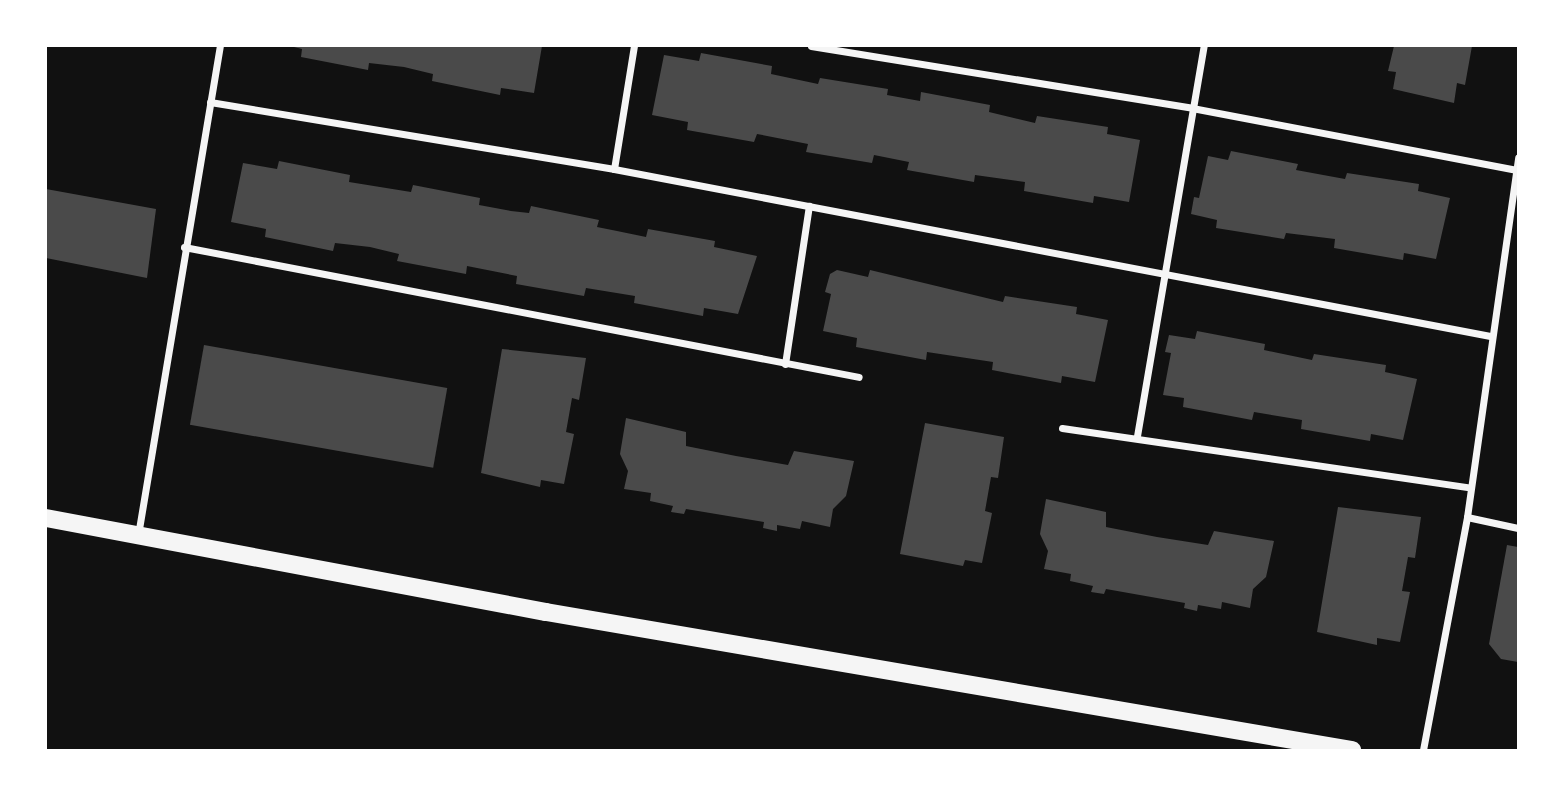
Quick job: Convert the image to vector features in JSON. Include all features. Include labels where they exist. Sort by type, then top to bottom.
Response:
[{"type":"main road","points":[[46,518],[546,612],[1352,751]]},
{"type":"street","points":[[138,536],[184,247],[220,46]]},
{"type":"street","points":[[614,169],[634,46]]},
{"type":"street","points":[[811,46],[1192,108],[1518,170]]},
{"type":"street","points":[[1137,436],[1204,46]]},
{"type":"street","points":[[210,102],[614,169],[1490,336]]},
{"type":"street","points":[[1423,751],[1467,517],[1490,336],[1518,158]]},
{"type":"street","points":[[785,364],[809,206]]},
{"type":"street","points":[[184,247],[659,336],[785,364],[859,377]]},
{"type":"street","points":[[1062,428],[1137,436],[1471,488]]},
{"type":"street","points":[[1467,517],[1518,527]]},
{"type":"building","points":[[290,46],[542,46],[534,93],[501,88],[500,95],[432,81],[433,74],[404,67],[369,63],[368,70],[301,57],[302,49]]},
{"type":"building","points":[[1394,46],[1472,46],[1465,85],[1457,83],[1454,103],[1393,89],[1396,72],[1388,71]]},
{"type":"building","points":[[701,53],[772,66],[771,74],[818,84],[820,78],[888,89],[887,95],[920,101],[921,92],[990,105],[989,112],[1035,123],[1037,116],[1108,127],[1107,134],[1140,140],[1129,202],[1094,196],[1093,203],[1024,191],[1025,182],[975,175],[974,182],[907,170],[909,162],[874,155],[872,163],[806,152],[808,144],[757,134],[754,142],[687,130],[688,122],[652,115],[664,55],[699,61]]},
{"type":"building","points":[[1231,151],[1298,164],[1296,170],[1345,179],[1347,173],[1419,184],[1418,191],[1450,198],[1436,259],[1404,253],[1403,260],[1334,248],[1335,239],[1286,233],[1284,239],[1216,228],[1217,220],[1191,214],[1194,197],[1199,198],[1208,156],[1228,160]]},
{"type":"building","points":[[279,161],[350,175],[349,182],[411,192],[413,185],[480,198],[479,205],[511,211],[529,213],[531,206],[599,220],[597,227],[646,237],[648,229],[715,241],[714,247],[757,256],[738,314],[704,308],[703,316],[634,303],[635,296],[586,288],[584,296],[516,284],[517,276],[467,266],[466,274],[397,261],[399,254],[370,247],[335,243],[333,251],[265,237],[266,229],[231,222],[243,163],[277,169]]},
{"type":"building","points":[[46,189],[156,209],[147,278],[46,258]]},
{"type":"building","points":[[837,270],[868,277],[870,270],[1003,302],[1005,296],[1077,307],[1076,314],[1108,320],[1095,382],[1062,376],[1061,383],[992,370],[993,362],[927,352],[926,360],[856,347],[857,338],[823,331],[831,294],[825,292],[830,274]]},
{"type":"building","points":[[1197,331],[1265,344],[1264,350],[1312,360],[1314,354],[1386,365],[1385,372],[1417,379],[1403,440],[1371,434],[1370,441],[1301,429],[1302,420],[1254,412],[1252,420],[1183,407],[1184,398],[1163,395],[1171,353],[1165,352],[1169,335],[1195,339]]},
{"type":"building","points":[[204,345],[447,388],[433,468],[190,425]]},
{"type":"building","points":[[502,349],[586,358],[579,400],[572,398],[566,432],[574,434],[564,484],[541,480],[540,487],[481,473]]},
{"type":"building","points":[[626,418],[686,432],[686,446],[736,456],[788,465],[794,451],[854,461],[846,496],[833,509],[830,527],[802,521],[800,529],[777,525],[777,531],[763,528],[764,522],[686,509],[684,514],[671,512],[673,506],[650,501],[651,493],[624,489],[628,471],[620,454]]},
{"type":"building","points":[[925,423],[1004,437],[998,478],[991,477],[985,511],[992,513],[982,563],[965,560],[963,566],[900,554]]},
{"type":"building","points":[[1046,499],[1106,512],[1106,527],[1157,537],[1208,545],[1214,531],[1274,541],[1266,577],[1253,589],[1250,608],[1222,602],[1221,609],[1198,605],[1197,611],[1184,608],[1185,603],[1106,589],[1104,594],[1091,592],[1093,586],[1070,581],[1071,574],[1044,569],[1048,551],[1040,534]]},
{"type":"building","points":[[1338,507],[1421,517],[1415,558],[1408,557],[1402,591],[1410,592],[1400,642],[1377,638],[1377,645],[1317,632]]},
{"type":"building","points":[[1507,545],[1518,547],[1518,662],[1501,659],[1489,644]]}]
